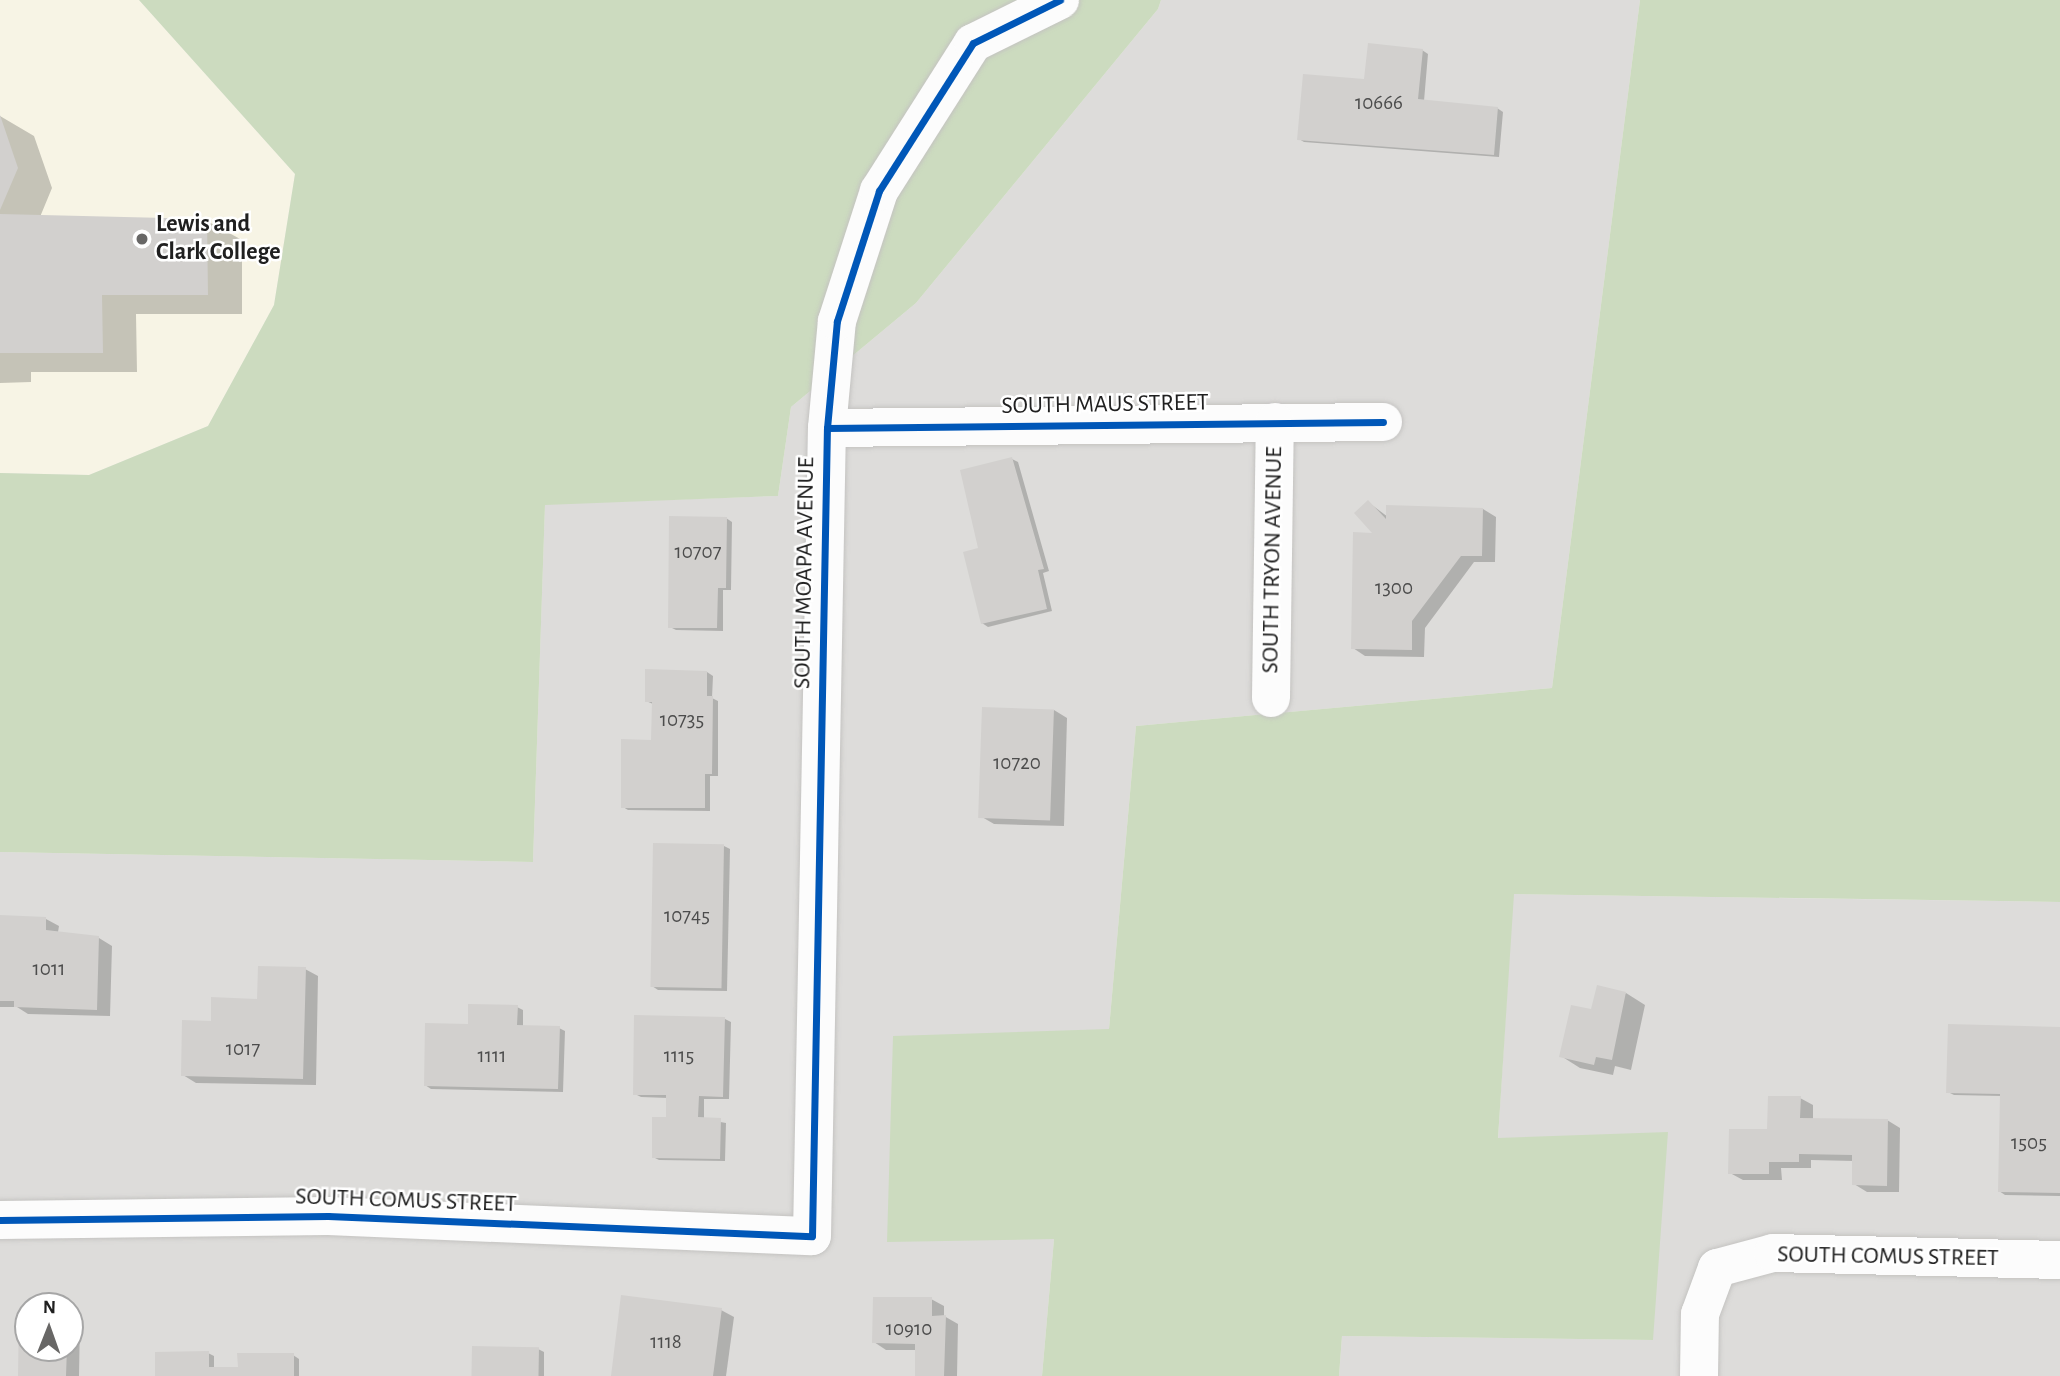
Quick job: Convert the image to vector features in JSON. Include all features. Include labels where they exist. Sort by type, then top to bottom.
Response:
[{"type":"street","name":"SOUTH MOAPA AVENUE","points":[[812,1236],[827,428],[837,321],[879,191],[973,43],[1060,0]]},
{"type":"street","name":"SOUTH TRYON AVENUE","points":[[1271,698],[1275,422]]},
{"type":"street","name":"SOUTH MAUS STREET","points":[[827,428],[1383,422]]},
{"type":"street","name":"SOUTH COMUS STREET","points":[[0,1220],[328,1216],[812,1236]]},
{"type":"street","name":"SOUTH COMUS STREET","points":[[1699,1376],[1700,1314],[1717,1268],[1773,1253],[2060,1260]]},
{"type":"shaded area","name":"Lewis and Clark College","points":[[0,0],[139,0],[295,174],[274,305],[208,426],[89,475],[0,473]]},
{"type":"shaded area","points":[[1161,0],[1640,0],[1552,688],[1136,726],[1109,1029],[1054,1239],[1042,1376],[0,1376],[0,852],[533,862],[545,504],[778,496],[791,407],[916,303],[1158,9]]},
{"type":"shaded area","points":[[1513,894],[2060,902],[2060,1376],[1339,1376],[1342,1336],[1653,1340],[1498,1139]]},
{"type":"green space","points":[[139,0],[1161,0],[1158,9],[916,303],[791,407],[778,496],[545,505],[533,862],[0,852],[0,473],[89,475],[208,426],[274,305],[295,174]]},
{"type":"green space","points":[[1640,0],[2060,0],[2060,902],[1514,894],[1498,1138],[1668,1132],[1653,1340],[1342,1336],[1339,1376],[1042,1376],[1054,1239],[887,1242],[893,1036],[1109,1029],[1136,726],[1552,688]]},
{"type":"building","points":[[1368,43],[1423,49],[1418,99],[1498,107],[1494,155],[1297,140],[1303,74],[1364,79]]},
{"type":"building","points":[[0,115],[18,168],[0,210]]},
{"type":"building","points":[[0,214],[207,219],[208,295],[102,295],[103,353],[0,353]]},
{"type":"building","points":[[1012,457],[1044,569],[1038,570],[1047,609],[981,624],[963,552],[978,548],[960,470]]},
{"type":"building","points":[[1368,500],[1386,519],[1386,505],[1483,508],[1482,556],[1461,556],[1412,621],[1412,650],[1351,649],[1353,532],[1372,533],[1354,513]]},
{"type":"building","points":[[669,516],[727,517],[726,588],[718,588],[717,628],[668,628]]},
{"type":"building","points":[[645,669],[707,671],[707,696],[713,696],[712,774],[705,774],[705,808],[621,808],[621,739],[651,740],[652,702],[645,702]]},
{"type":"building","points":[[982,707],[1054,710],[1050,820],[978,818]]},
{"type":"building","points":[[653,843],[724,844],[721,988],[650,987]]},
{"type":"building","points":[[0,915],[46,917],[46,930],[99,936],[97,1010],[14,1007],[14,1001],[0,1001]]},
{"type":"building","points":[[258,966],[306,967],[303,1079],[181,1076],[182,1020],[211,1021],[211,997],[257,999]]},
{"type":"building","points":[[1597,985],[1626,992],[1612,1060],[1596,1057],[1594,1065],[1559,1057],[1571,1005],[1591,1009]]},
{"type":"building","points":[[468,1004],[518,1005],[517,1025],[560,1026],[558,1089],[424,1086],[425,1023],[468,1024]]},
{"type":"building","points":[[634,1015],[725,1017],[723,1097],[699,1096],[698,1117],[721,1118],[720,1159],[652,1158],[652,1117],[666,1117],[666,1095],[633,1095]]},
{"type":"building","points":[[1948,1024],[2060,1027],[2060,1193],[1998,1192],[2000,1094],[1946,1093]]},
{"type":"building","points":[[1768,1096],[1801,1096],[1800,1118],[1888,1119],[1887,1186],[1852,1185],[1852,1155],[1799,1154],[1799,1162],[1769,1162],[1769,1174],[1728,1174],[1729,1129],[1767,1129]]},
{"type":"building","points":[[621,1295],[722,1308],[713,1376],[611,1376]]},
{"type":"building","points":[[873,1297],[932,1297],[932,1316],[946,1315],[944,1376],[915,1376],[915,1344],[872,1343]]},
{"type":"building","points":[[472,1346],[539,1347],[538,1376],[471,1376]]},
{"type":"building","points":[[209,1351],[209,1367],[238,1367],[237,1353],[294,1353],[294,1376],[155,1376],[155,1352]]},
{"type":"building","points":[[18,1362],[66,1362],[66,1376],[18,1376]]},
{"type":"cycle path","points":[[0,1220],[328,1216],[812,1236],[827,428],[837,321],[879,191],[973,43],[1060,0]]},
{"type":"cycle path","points":[[827,428],[1383,422]]},
{"type":"place","name":"Lewis and Clark College","points":[[142,239]]}]
